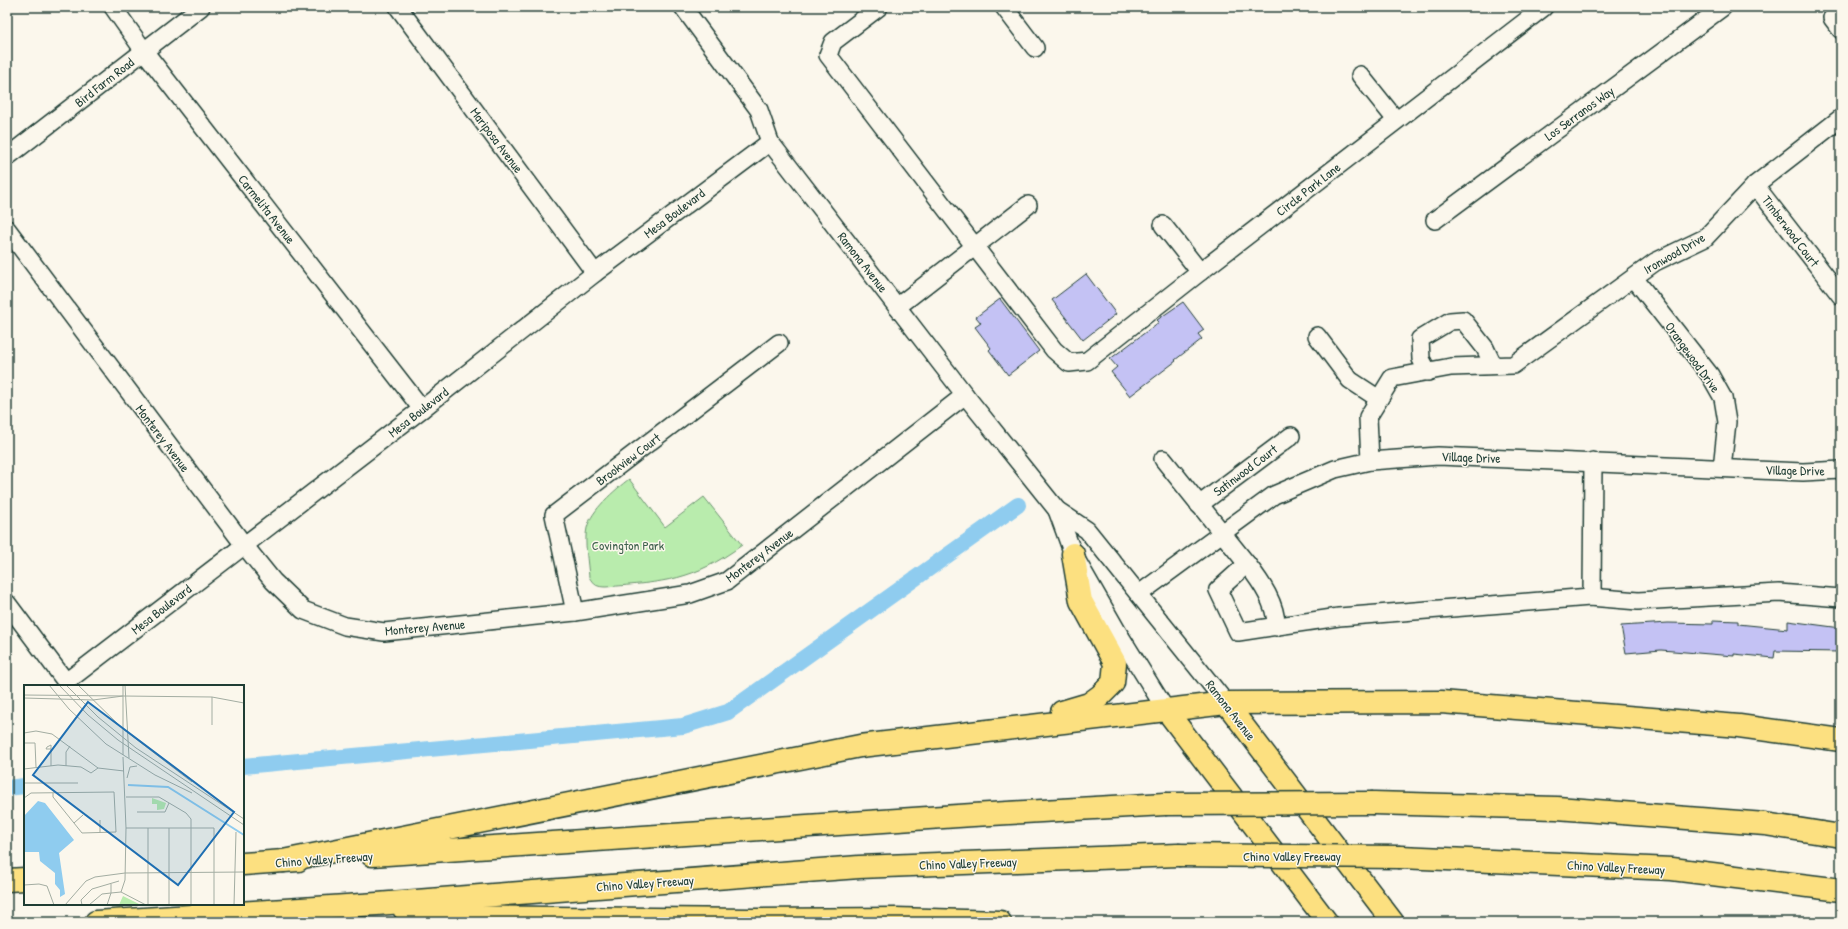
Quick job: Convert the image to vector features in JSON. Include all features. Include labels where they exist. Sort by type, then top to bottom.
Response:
[{"type":"highway","points":[[997,730],[1089,704],[1100,696],[1113,682],[1115,663],[1081,601],[1073,554]]},
{"type":"highway","points":[[283,861],[860,746],[1226,703],[1441,702],[1738,726],[1841,740]]},
{"type":"highway","name":"Chino Valley Freeway","points":[[244,864],[1165,804],[1373,803],[1557,808],[1765,824],[1841,836]]},
{"type":"highway","name":"Chino Valley Freeway","points":[[96,922],[377,904],[859,867],[1178,856],[1400,857],[1672,869],[1841,890]]},
{"type":"highway","points":[[7,880],[24,879]]},
{"type":"highway","points":[[377,904],[442,917],[744,920],[896,919],[1000,922]]},
{"type":"main road","name":"Ramona Avenue","points":[[1226,703],[1393,922]]},
{"type":"main road","name":"Ramona Avenue","points":[[1166,710],[1328,922]]},
{"type":"street","name":"Carmelita Avenue","points":[[113,7],[144,51],[422,409]]},
{"type":"street","name":"Bird Farm Road","points":[[7,157],[201,7]]},
{"type":"street","name":"Mariposa Avenue","points":[[398,7],[595,273]]},
{"type":"street","name":"Ramona Avenue","points":[[682,7],[759,110],[770,142],[965,395],[1057,510],[1087,530],[1226,703]]},
{"type":"street","points":[[879,7],[833,42],[828,55],[973,247]]},
{"type":"street","points":[[1004,7],[1035,48]]},
{"type":"street","name":"Circle Park Lane","points":[[973,247],[1054,350],[1070,363],[1087,361],[1396,120],[1544,7]]},
{"type":"street","name":"Los Serranos Way","points":[[1435,220],[1724,7]]},
{"type":"street","points":[[1360,75],[1396,120]]},
{"type":"street","name":"Ironwood Drive","points":[[1370,461],[1368,417],[1392,378],[1451,367],[1513,365],[1655,262],[1705,238],[1756,185],[1841,118]]},
{"type":"street","name":"Mesa Boulevard","points":[[7,603],[66,682],[422,409],[595,273],[770,142]]},
{"type":"street","points":[[746,160],[766,159],[777,163],[804,186]]},
{"type":"street","name":"Timberwood Court","points":[[1756,185],[1841,296]]},
{"type":"street","points":[[897,306],[1028,205]]},
{"type":"street","points":[[1162,225],[1200,272]]},
{"type":"street","name":"Monterey Avenue","points":[[7,229],[244,545],[273,581],[303,610],[345,626],[384,632],[575,612],[690,594],[727,581],[965,395]]},
{"type":"street","name":"Orangewood Drive","points":[[1634,278],[1710,376],[1723,398],[1727,422],[1722,468]]},
{"type":"street","points":[[1428,372],[1421,359],[1420,339],[1450,321],[1463,320],[1484,348],[1493,366]]},
{"type":"street","points":[[1317,336],[1350,380],[1379,399]]},
{"type":"street","name":"Brookview Court","points":[[575,612],[554,516],[779,343]]},
{"type":"street","name":"Satinwood Court","points":[[1199,505],[1292,436]]},
{"type":"street","name":"Village Drive","points":[[1139,594],[1274,495],[1335,469],[1370,461],[1438,456],[1803,472],[1841,470]]},
{"type":"street","name":"Satinwood Court","points":[[1163,459],[1259,580],[1277,616],[1276,627]]},
{"type":"street","points":[[1592,597],[1593,462]]},
{"type":"street","name":"Ramona Avenue","points":[[1057,510],[1073,554],[1117,631],[1166,710]]},
{"type":"street","points":[[1247,564],[1218,590],[1238,632],[1339,617],[1592,597],[1638,600],[1779,593],[1841,598]]},
{"type":"green space","name":"Covington Park","points":[[629,479],[665,527],[704,497],[742,545],[708,566],[677,578],[606,587],[596,585],[589,577],[586,533],[589,521],[598,507]]},
{"type":"building","points":[[1086,274],[1116,314],[1083,340],[1052,300]]},
{"type":"building","points":[[1000,299],[1039,351],[1008,375],[989,350],[991,348],[975,327],[981,323],[976,317]]},
{"type":"building","points":[[1183,302],[1204,330],[1198,334],[1202,339],[1130,396],[1111,372],[1117,367],[1110,359],[1159,322],[1157,320]]},
{"type":"building","points":[[1713,620],[1738,621],[1738,624],[1788,629],[1788,621],[1841,628],[1841,652],[1775,651],[1774,658],[1661,650],[1626,653],[1621,626],[1668,623],[1713,624]]},
{"type":"waterway","points":[[244,766],[683,726],[728,712],[1018,505]]},
{"type":"waterway","points":[[7,788],[24,786]]}]
